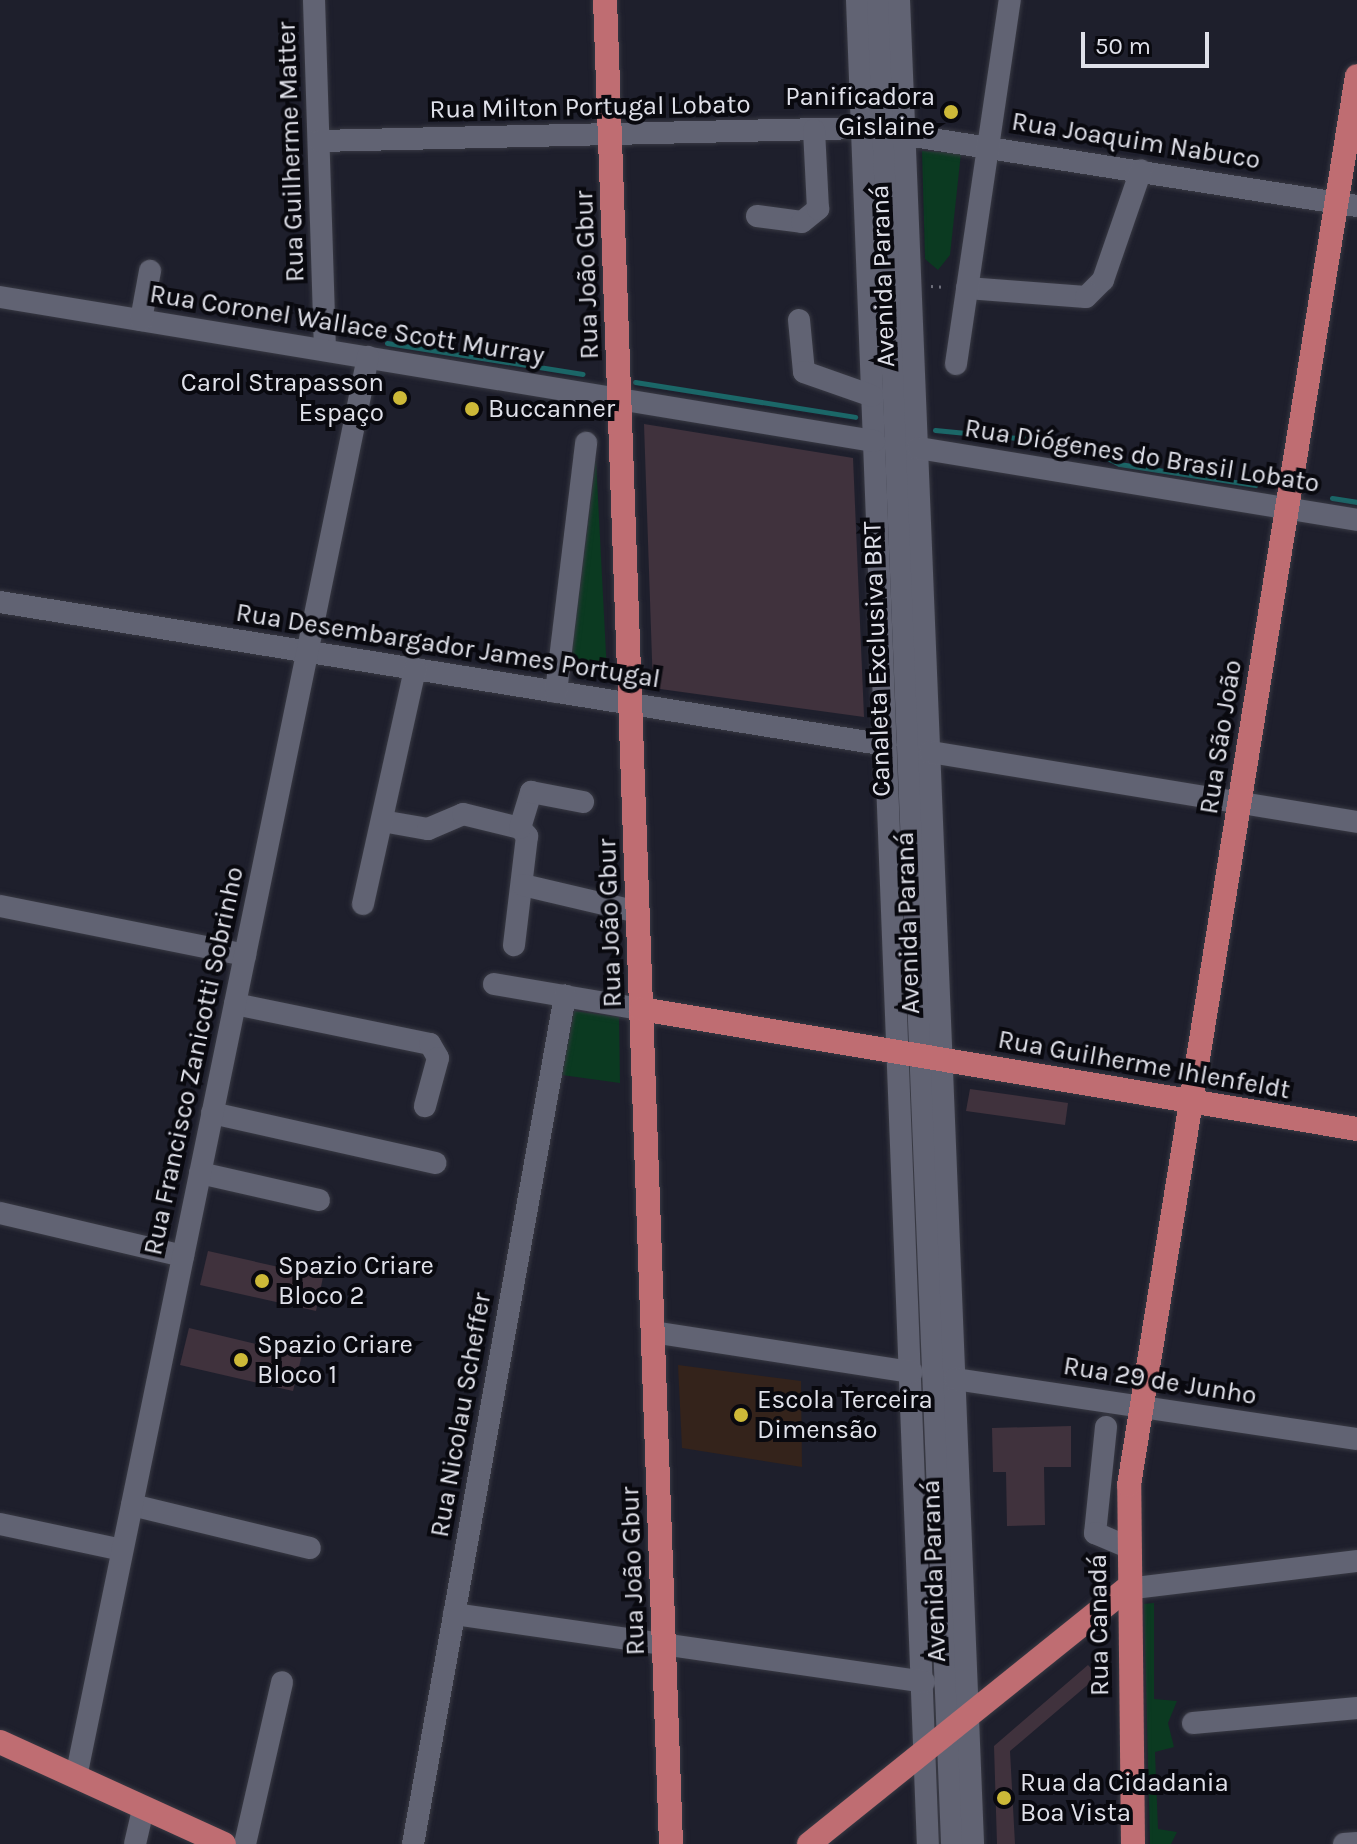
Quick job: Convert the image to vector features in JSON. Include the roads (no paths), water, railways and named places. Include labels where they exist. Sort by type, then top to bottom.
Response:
[{"type":"main road","name":"Rua João Gbur","points":[[605,0],[671,1844]]},
{"type":"main road","name":"Rua São João","points":[[1140,1406],[1287,508],[1347,204],[1357,76]]},
{"type":"main road","name":"Rua Guilherme Ihlenfeldt","points":[[641,1009],[1357,1129]]},
{"type":"main road","name":"Rua Canadá","points":[[1133,1844],[1126,1546],[1131,1469],[1140,1406]]},
{"type":"main road","points":[[809,1844],[1126,1589]]},
{"type":"main road","points":[[0,1742],[224,1844]]},
{"type":"street","name":"Rua Guilherme Matter","points":[[314,0],[325,350]]},
{"type":"street","name":"Avenida Paraná","points":[[857,0],[911,285],[930,752],[912,1372],[928,1844]]},
{"type":"street","name":"Canaleta Exclusiva BRT","points":[[878,0],[921,1056],[958,1727],[952,1844]]},
{"type":"street","name":"Avenida Paraná","points":[[899,0],[883,130],[872,396],[886,745],[955,1379],[958,1727],[973,1844]]},
{"type":"street","points":[[956,364],[1010,0]]},
{"type":"street","points":[[757,216],[802,222],[818,209],[814,130]]},
{"type":"street","name":"Rua Milton Portugal Lobato","points":[[319,141],[883,130]]},
{"type":"street","name":"Rua Joaquim Nabuco","points":[[883,130],[1347,204]]},
{"type":"street","points":[[967,288],[1086,297],[1103,280],[1141,170]]},
{"type":"street","points":[[141,320],[150,271]]},
{"type":"street","name":"Rua Coronel Wallace Scott Murray","points":[[0,297],[874,441]]},
{"type":"street","points":[[799,320],[804,372],[872,396]]},
{"type":"street","name":"Rua Francisco Zanicotti Sobrinho","points":[[76,1777],[368,357]]},
{"type":"street","points":[[556,692],[586,443]]},
{"type":"street","name":"Rua Diógenes do Brasil Lobato","points":[[918,448],[1357,520]]},
{"type":"street","points":[[882,639],[900,552]]},
{"type":"street","name":"Rua Desembargador James Portugal","points":[[0,602],[886,745]]},
{"type":"street","points":[[363,904],[415,669]]},
{"type":"street","points":[[930,752],[1357,822]]},
{"type":"street","points":[[520,828],[531,792],[583,802]]},
{"type":"street","points":[[382,821],[428,829],[463,814],[520,828],[527,836],[514,945]]},
{"type":"street","points":[[523,885],[638,912]]},
{"type":"street","points":[[0,906],[245,955]]},
{"type":"street","points":[[494,984],[641,1009]]},
{"type":"street","name":"Rua Nicolau Scheffer","points":[[413,1844],[565,996]]},
{"type":"street","points":[[235,1004],[430,1044],[438,1058],[425,1106]]},
{"type":"street","points":[[212,1113],[435,1163]]},
{"type":"street","points":[[200,1173],[319,1200]]},
{"type":"street","points":[[0,1213],[183,1256]]},
{"type":"street","points":[[653,1332],[912,1372]]},
{"type":"street","name":"Rua 29 de Junho","points":[[955,1379],[1357,1439]]},
{"type":"street","points":[[1106,1427],[1097,1486],[1095,1533],[1126,1546]]},
{"type":"street","points":[[1097,1486],[1131,1469]]},
{"type":"street","points":[[132,1505],[310,1548]]},
{"type":"street","points":[[0,1524],[122,1550]]},
{"type":"street","points":[[1126,1589],[1357,1561]]},
{"type":"street","points":[[454,1614],[924,1682]]},
{"type":"street","points":[[245,1844],[282,1682]]},
{"type":"street","points":[[1193,1723],[1357,1708]]},
{"type":"street","points":[[135,1844],[143,1808]]},
{"type":"street","points":[[1344,1844],[1357,1843]]},
{"type":"waterway","points":[[387,343],[583,374]]},
{"type":"waterway","points":[[635,382],[855,417]]},
{"type":"waterway","points":[[935,430],[1080,444],[1119,464],[1255,485]]},
{"type":"waterway","points":[[1332,498],[1357,502]]},
{"type":"place","name":"Panificadora Gislaine","points":[[951,112]]},
{"type":"place","name":"Carol Strapasson Espaço","points":[[400,398]]},
{"type":"place","name":"Buccanner","points":[[472,409]]},
{"type":"place","name":"Spazio Criare Bloco 2","points":[[262,1281]]},
{"type":"place","name":"Spazio Criare Bloco 1","points":[[241,1360]]},
{"type":"place","name":"Escola Terceira Dimensão","points":[[741,1415]]},
{"type":"place","name":"Rua da Cidadania Boa Vista","points":[[1004,1798]]}]
